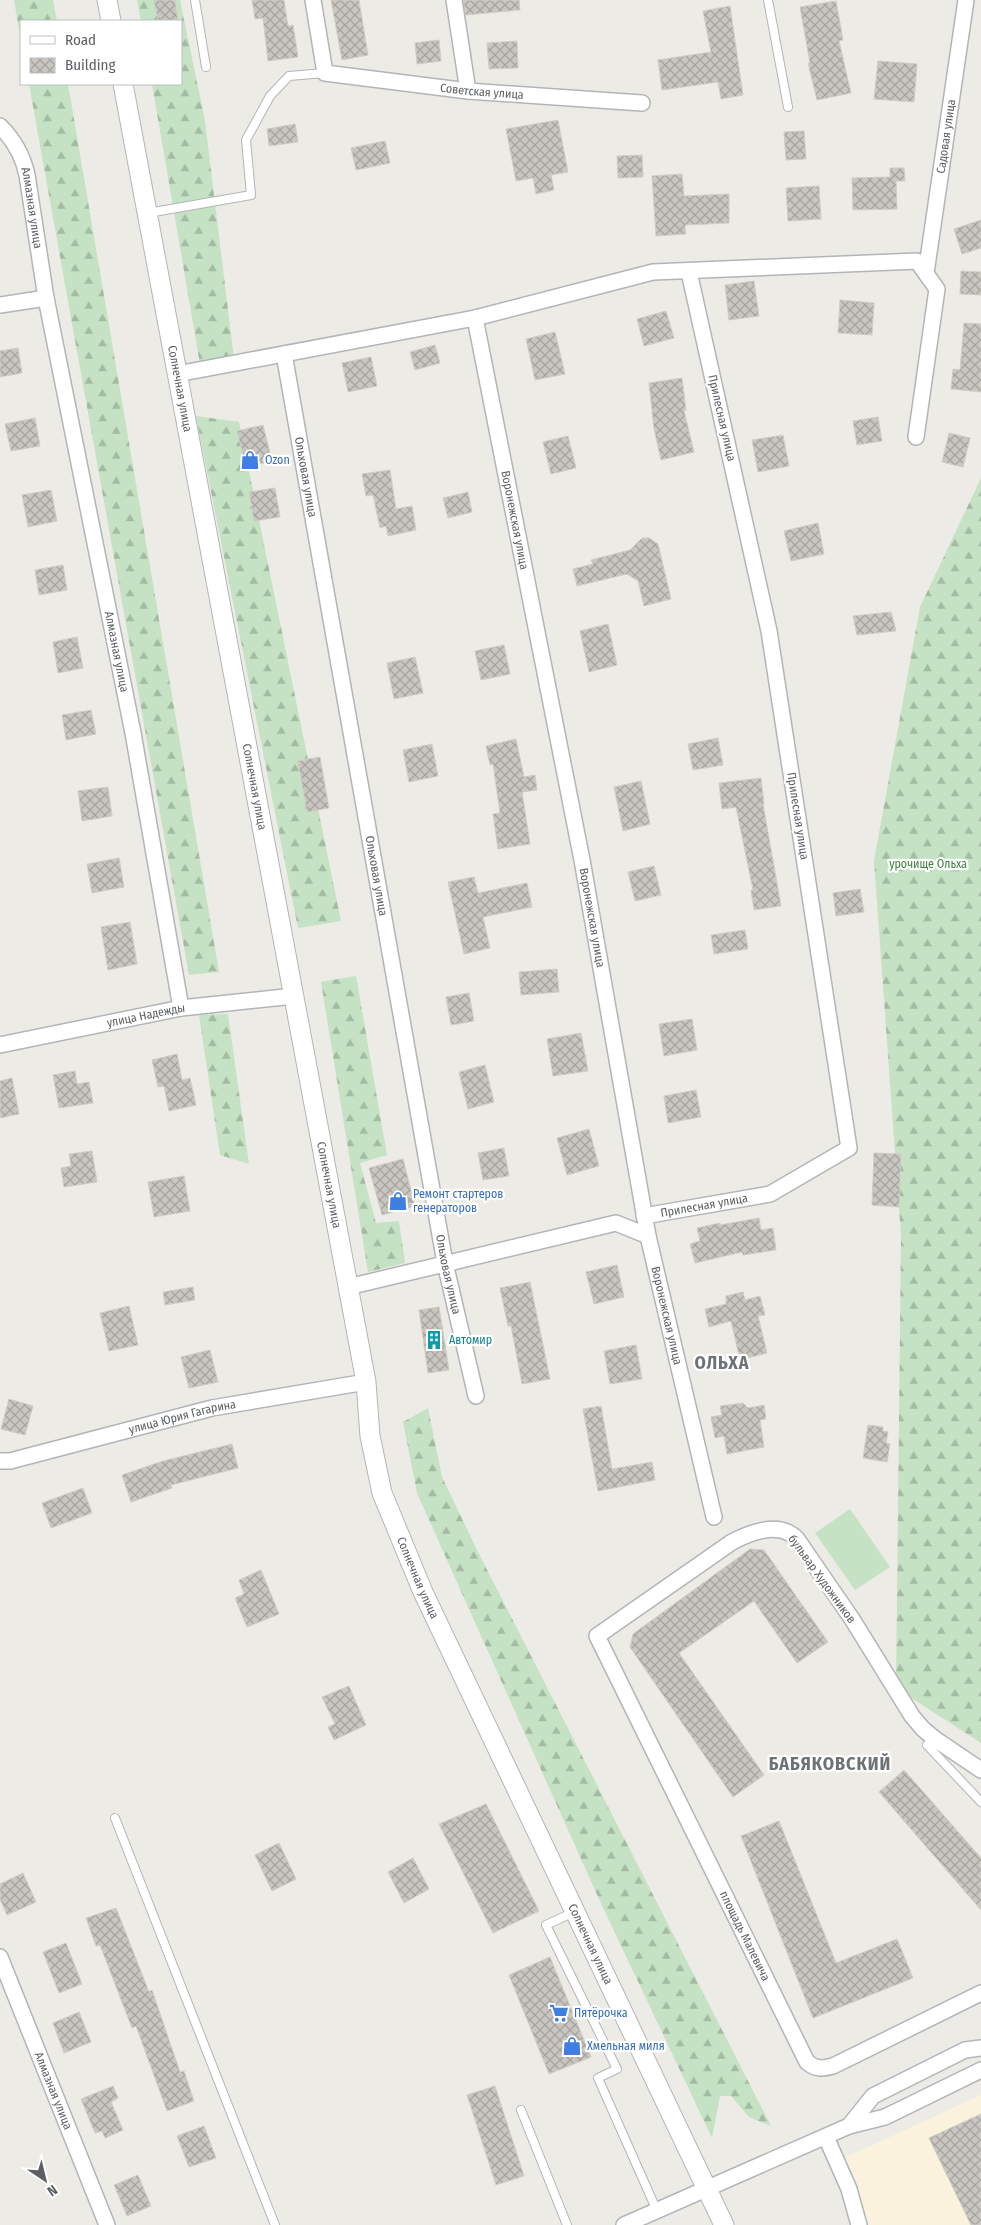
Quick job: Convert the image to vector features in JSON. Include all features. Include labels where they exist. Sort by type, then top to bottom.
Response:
[{"type":"street","points":[[107,0],[111,20]]},
{"type":"street","points":[[313,0],[324,73]]},
{"type":"street","points":[[454,0],[468,91]]},
{"type":"street","name":"Садовая улица","points":[[926,273],[966,0]]},
{"type":"street","name":"Советская улица","points":[[324,73],[468,91],[642,103]]},
{"type":"street","name":"Солнечная улица","points":[[123,85],[366,1382],[370,1436],[382,1493],[402,1546],[724,2225]]},
{"type":"street","name":"Алмазная улица","points":[[0,126],[9,135],[24,159],[46,298],[133,733],[181,1008]]},
{"type":"street","points":[[177,374],[475,318],[652,272],[689,272],[917,261],[937,289],[916,437]]},
{"type":"street","name":"Прилесная улица","points":[[644,1216],[770,1194],[849,1148],[769,631],[689,272]]},
{"type":"street","points":[[0,305],[46,298]]},
{"type":"street","name":"Воронежская улица","points":[[475,318],[582,860],[644,1216],[714,1517]]},
{"type":"street","name":"Ольховая улица","points":[[284,354],[445,1263],[476,1396]]},
{"type":"street","name":"улица Надежды","points":[[0,1045],[181,1008],[294,996]]},
{"type":"street","points":[[348,1287],[616,1223],[648,1236]]},
{"type":"street","name":"улица Юрия Гагарина","points":[[0,1461],[10,1461],[212,1408],[366,1382]]},
{"type":"street","name":"бульвар Художников","points":[[597,1636],[732,1542],[745,1535],[782,1529],[790,1532],[802,1547],[852,1619],[912,1716],[923,1729],[981,1770]]},
{"type":"street","name":"площадь Малевича","points":[[597,1636],[806,2062],[813,2067],[822,2069],[832,2066],[981,1993]]},
{"type":"street","name":"Алмазная улица","points":[[0,1957],[107,2225]]},
{"type":"street","points":[[849,2126],[873,2096],[965,2050],[981,2048]]},
{"type":"street","points":[[624,2225],[826,2138],[849,2126],[885,2117],[981,2070]]},
{"type":"street","points":[[826,2138],[849,2190],[859,2225]]},
{"type":"lane","points":[[195,0],[206,67]]},
{"type":"lane","points":[[768,0],[788,108]]},
{"type":"lane","points":[[147,213],[251,195],[246,140],[270,96],[289,76],[324,73]]},
{"type":"lane","points":[[927,1745],[981,1802]]},
{"type":"lane","points":[[115,1818],[276,2225]]},
{"type":"lane","points":[[574,1912],[546,1925],[617,2069],[598,2078],[657,2211]]},
{"type":"lane","points":[[521,2110],[567,2225]]},
{"type":"shaded area","points":[[981,2095],[981,2225],[867,2225],[844,2158]]},
{"type":"green space","points":[[14,0],[53,0],[57,20],[20,20],[20,35]]},
{"type":"green space","points":[[137,0],[180,0],[205,121],[235,367],[200,364],[152,85],[182,85],[182,20],[141,20]]},
{"type":"green space","points":[[29,85],[68,85],[219,972],[189,975]]},
{"type":"green space","points":[[196,416],[239,422],[341,921],[298,928]]},
{"type":"green space","name":"урочище Ольха","points":[[981,478],[981,1743],[896,1688],[901,1236],[874,861],[920,607]]},
{"type":"green space","points":[[356,976],[387,1155],[360,1163],[376,1223],[399,1221],[405,1263],[368,1272],[321,982]]},
{"type":"green space","points":[[228,1014],[249,1164],[220,1155],[199,1015]]},
{"type":"green space","points":[[428,1408],[442,1477],[477,1550],[771,2126],[749,2117],[731,2096],[720,2096],[712,2138],[599,1899],[417,1493],[403,1422]]},
{"type":"green space","points":[[850,1509],[890,1567],[855,1590],[815,1533]]},
{"type":"building","points":[[154,0],[175,0],[178,20],[158,20]]},
{"type":"building","points":[[252,0],[284,0],[288,26],[293,25],[298,57],[268,61],[263,18],[255,19]]},
{"type":"building","points":[[331,0],[359,0],[368,55],[342,60]]},
{"type":"building","points":[[463,0],[519,0],[520,10],[466,15]]},
{"type":"building","points":[[836,1],[843,40],[839,41],[851,93],[817,100],[808,63],[810,63],[800,7]]},
{"type":"building","points":[[730,6],[743,95],[721,99],[718,82],[662,90],[658,60],[711,52],[703,11]]},
{"type":"building","points":[[439,40],[441,61],[417,64],[415,43]]},
{"type":"building","points":[[517,41],[518,68],[489,69],[487,43]]},
{"type":"building","points":[[878,61],[917,64],[914,102],[874,99]]},
{"type":"building","points":[[558,120],[568,172],[551,175],[554,190],[536,194],[533,178],[516,181],[506,129]]},
{"type":"building","points":[[295,124],[298,142],[269,146],[267,129]]},
{"type":"building","points":[[804,131],[806,159],[786,160],[784,132]]},
{"type":"building","points":[[385,141],[390,163],[356,170],[351,148]]},
{"type":"building","points":[[642,155],[643,177],[618,178],[617,156]]},
{"type":"building","points":[[890,168],[904,168],[905,181],[896,181],[897,209],[853,210],[852,178],[890,177]]},
{"type":"building","points":[[682,174],[684,196],[729,194],[729,223],[685,225],[686,234],[656,236],[652,176]]},
{"type":"building","points":[[819,186],[821,219],[788,221],[786,188]]},
{"type":"building","points":[[981,220],[981,248],[962,254],[954,229]]},
{"type":"building","points":[[961,271],[981,272],[981,295],[960,294]]},
{"type":"building","points":[[754,281],[759,316],[729,320],[725,285]]},
{"type":"building","points":[[840,300],[874,303],[872,335],[838,333]]},
{"type":"building","points":[[666,311],[674,338],[644,346],[637,319]]},
{"type":"building","points":[[964,323],[981,324],[981,392],[951,389],[953,369],[960,370]]},
{"type":"building","points":[[555,332],[565,374],[535,380],[526,339]]},
{"type":"building","points":[[435,345],[440,363],[415,370],[410,352]]},
{"type":"building","points":[[18,348],[22,373],[0,377],[0,351]]},
{"type":"building","points":[[371,357],[377,386],[348,392],[342,363]]},
{"type":"building","points":[[682,378],[686,410],[684,411],[694,452],[661,460],[654,429],[649,383]]},
{"type":"building","points":[[878,417],[882,441],[857,445],[853,421]]},
{"type":"building","points":[[35,418],[40,446],[11,451],[5,424]]},
{"type":"building","points":[[263,425],[272,461],[246,467],[237,431]]},
{"type":"building","points":[[949,433],[970,438],[963,467],[942,462]]},
{"type":"building","points":[[783,435],[789,466],[758,472],[752,440]]},
{"type":"building","points":[[568,436],[576,468],[551,474],[543,442]]},
{"type":"building","points":[[390,470],[396,509],[412,506],[416,530],[388,536],[386,526],[380,528],[373,495],[366,496],[362,474]]},
{"type":"building","points":[[275,488],[280,517],[254,521],[249,492]]},
{"type":"building","points":[[51,490],[57,521],[28,527],[22,495]]},
{"type":"building","points":[[468,492],[472,512],[448,518],[443,498]]},
{"type":"building","points":[[818,523],[824,554],[791,561],[784,531]]},
{"type":"building","points":[[642,538],[649,538],[658,544],[671,599],[644,606],[638,581],[627,574],[577,586],[573,569],[593,564],[591,560],[630,550]]},
{"type":"building","points":[[63,565],[67,590],[39,595],[35,570]]},
{"type":"building","points":[[891,612],[896,631],[857,635],[853,616]]},
{"type":"building","points":[[608,624],[617,665],[589,672],[580,631]]},
{"type":"building","points":[[77,637],[83,668],[58,673],[53,642]]},
{"type":"building","points":[[504,645],[510,674],[481,680],[475,651]]},
{"type":"building","points":[[415,657],[423,693],[394,699],[387,663]]},
{"type":"building","points":[[91,710],[96,734],[66,740],[62,715]]},
{"type":"building","points":[[718,738],[723,765],[693,770],[688,744]]},
{"type":"building","points":[[516,739],[524,777],[535,775],[537,790],[522,792],[530,844],[498,849],[493,814],[500,813],[493,764],[490,765],[486,746]]},
{"type":"building","points":[[432,744],[438,776],[409,782],[403,750]]},
{"type":"building","points":[[320,757],[329,808],[307,812],[298,761]]},
{"type":"building","points":[[761,778],[763,804],[781,906],[754,910],[751,890],[753,890],[736,807],[722,809],[719,783]]},
{"type":"building","points":[[641,781],[650,824],[623,831],[614,787]]},
{"type":"building","points":[[108,787],[112,816],[82,821],[78,791]]},
{"type":"building","points":[[119,858],[124,887],[92,893],[87,864]]},
{"type":"building","points":[[654,866],[661,895],[635,901],[628,872]]},
{"type":"building","points":[[474,877],[478,893],[527,883],[532,907],[483,917],[490,948],[464,954],[448,882]]},
{"type":"building","points":[[860,889],[864,912],[836,916],[833,893]]},
{"type":"building","points":[[130,922],[137,964],[108,970],[101,927]]},
{"type":"building","points":[[745,930],[748,949],[714,954],[711,935]]},
{"type":"building","points":[[557,969],[559,992],[521,995],[519,972]]},
{"type":"building","points":[[469,993],[474,1021],[451,1025],[446,997]]},
{"type":"building","points":[[692,1019],[697,1050],[664,1056],[659,1024]]},
{"type":"building","points":[[581,1033],[588,1071],[553,1076],[547,1039]]},
{"type":"building","points":[[177,1054],[182,1080],[190,1078],[196,1105],[169,1111],[164,1086],[158,1087],[152,1060]]},
{"type":"building","points":[[485,1065],[494,1102],[468,1109],[459,1072]]},
{"type":"building","points":[[75,1071],[77,1084],[89,1082],[93,1103],[59,1108],[53,1075]]},
{"type":"building","points":[[12,1078],[19,1114],[0,1118],[0,1081]]},
{"type":"building","points":[[696,1090],[701,1117],[668,1123],[664,1096]]},
{"type":"building","points":[[589,1129],[599,1166],[567,1175],[557,1138]]},
{"type":"building","points":[[504,1148],[509,1176],[483,1180],[478,1153]]},
{"type":"building","points":[[92,1151],[97,1182],[64,1187],[61,1168],[71,1166],[69,1154]]},
{"type":"building","points":[[874,1153],[901,1154],[899,1207],[872,1205]]},
{"type":"building","points":[[403,1159],[415,1206],[382,1215],[369,1168]]},
{"type":"building","points":[[184,1176],[190,1211],[154,1217],[148,1182]]},
{"type":"building","points":[[759,1218],[761,1230],[773,1228],[776,1250],[743,1255],[742,1252],[695,1263],[690,1244],[700,1241],[697,1228]]},
{"type":"building","points":[[617,1265],[624,1297],[594,1304],[586,1272]]},
{"type":"building","points":[[530,1282],[550,1379],[522,1384],[511,1326],[508,1326],[500,1288]]},
{"type":"building","points":[[193,1287],[195,1300],[165,1305],[163,1292]]},
{"type":"building","points":[[743,1292],[745,1300],[760,1296],[765,1315],[758,1316],[767,1353],[740,1360],[731,1321],[709,1327],[705,1309],[726,1304],[726,1296]]},
{"type":"building","points":[[129,1306],[138,1345],[109,1351],[100,1313]]},
{"type":"building","name":"Автомир","points":[[439,1307],[449,1370],[428,1373],[419,1310]]},
{"type":"building","points":[[636,1345],[642,1379],[610,1384],[604,1351]]},
{"type":"building","points":[[210,1350],[218,1382],[189,1388],[181,1357]]},
{"type":"building","points":[[9,1399],[33,1406],[25,1435],[1,1429]]},
{"type":"building","points":[[743,1403],[748,1408],[764,1405],[766,1419],[760,1420],[764,1447],[727,1454],[724,1436],[715,1438],[711,1417],[722,1415],[720,1406]]},
{"type":"building","points":[[601,1406],[612,1469],[652,1462],[655,1480],[598,1491],[583,1409]]},
{"type":"building","points":[[868,1425],[883,1427],[883,1431],[888,1432],[886,1443],[890,1444],[887,1462],[863,1458]]},
{"type":"building","points":[[232,1444],[238,1468],[171,1485],[172,1488],[131,1502],[122,1475],[163,1461]]},
{"type":"building","points":[[83,1488],[92,1513],[51,1528],[42,1503]]},
{"type":"building","points":[[750,1549],[764,1550],[828,1642],[797,1663],[754,1601],[679,1653],[764,1775],[733,1797],[630,1647],[633,1634]]},
{"type":"building","points":[[261,1570],[279,1614],[247,1627],[235,1598],[244,1594],[239,1580]]},
{"type":"building","points":[[349,1686],[366,1725],[334,1740],[328,1727],[335,1724],[322,1697]]},
{"type":"building","points":[[904,1770],[981,1858],[981,1910],[879,1792]]},
{"type":"building","points":[[486,1804],[539,1911],[493,1933],[439,1824]]},
{"type":"building","points":[[779,1821],[836,1963],[897,1939],[913,1978],[813,2018],[741,1836]]},
{"type":"building","points":[[279,1843],[296,1879],[272,1891],[255,1855]]},
{"type":"building","points":[[413,1858],[429,1889],[404,1903],[388,1872]]},
{"type":"building","points":[[23,1873],[36,1902],[7,1915],[0,1899],[0,1884]]},
{"type":"building","points":[[116,1908],[149,1992],[152,1990],[180,2072],[184,2071],[194,2101],[167,2111],[136,2026],[132,2028],[100,1945],[96,1946],[86,1918]]},
{"type":"building","points":[[66,1943],[82,1984],[59,1993],[43,1952]]},
{"type":"building","points":[[550,1957],[591,2057],[549,2074],[509,1975]]},
{"type":"building","points":[[79,2012],[91,2042],[64,2053],[53,2023]]},
{"type":"building","points":[[113,2086],[118,2098],[111,2102],[123,2130],[105,2138],[102,2131],[95,2133],[81,2099]]},
{"type":"building","points":[[495,2086],[524,2176],[496,2185],[467,2095]]},
{"type":"building","points":[[981,2114],[981,2225],[971,2225],[929,2138]]},
{"type":"building","points":[[204,2126],[216,2158],[189,2167],[177,2136]]},
{"type":"building","points":[[138,2175],[151,2206],[127,2216],[114,2185]]},
{"type":"place","name":"Ozon","points":[[250,460]]},
{"type":"place","name":"Ремонт стартеров генераторов","points":[[398,1201]]},
{"type":"place","name":"Автомир","points":[[434,1340]]},
{"type":"place","name":"Пятёрочка","points":[[559,2013]]},
{"type":"place","name":"Хмельная миля","points":[[572,2046]]},
{"type":"district","name":"ОЛЬХА","points":[[722,1363]]},
{"type":"district","name":"БАБЯКОВСКИЙ","points":[[830,1764]]}]
